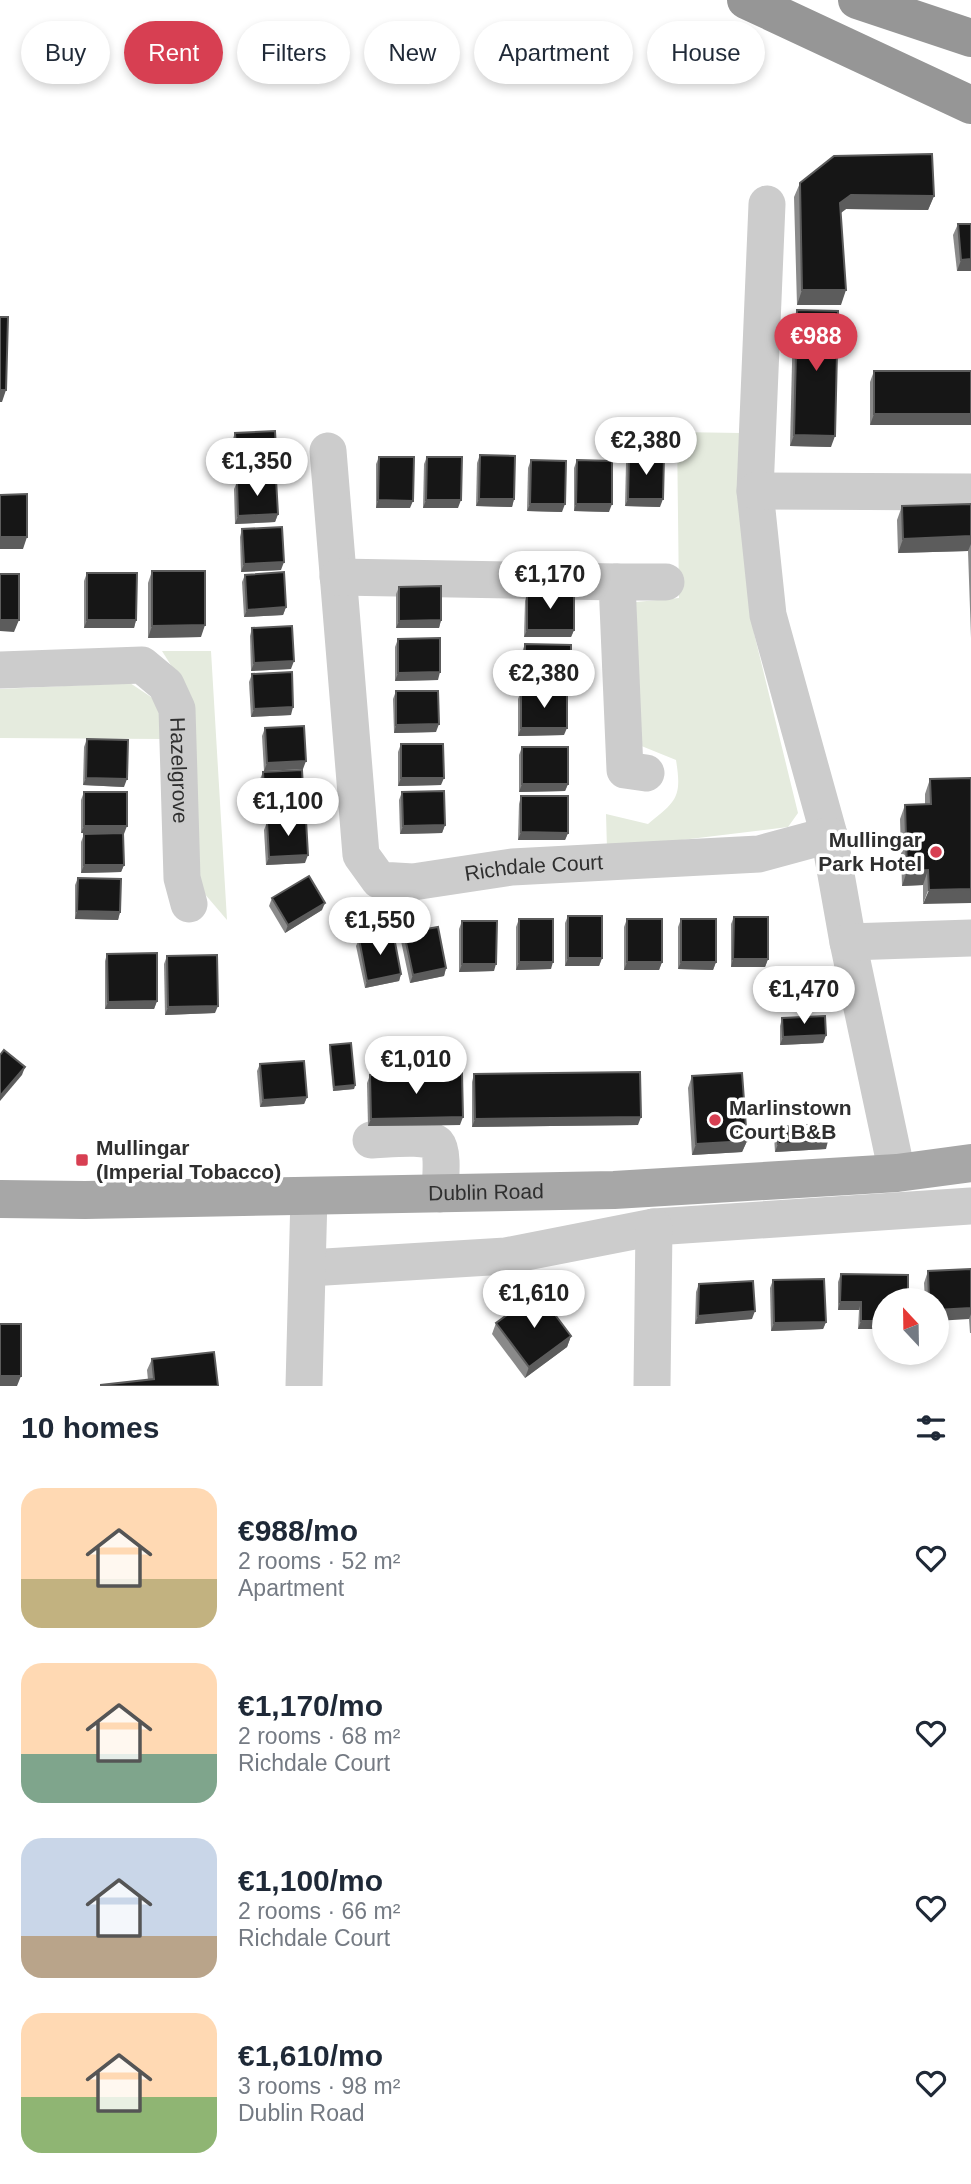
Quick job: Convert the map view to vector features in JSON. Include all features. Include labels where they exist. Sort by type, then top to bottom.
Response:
[{"type":"highway","points":[[746,0],[971,105]]},
{"type":"highway","points":[[858,0],[971,38]]},
{"type":"main road","name":"Dublin Road","points":[[0,1199],[614,1190],[897,1173],[971,1163]]},
{"type":"street","points":[[767,204],[755,491],[768,615],[829,835],[848,943],[897,1173]]},
{"type":"street","name":"Richdale Court","points":[[328,451],[361,855],[379,880],[413,882],[512,867],[759,854],[829,835]]},
{"type":"street","points":[[755,491],[971,492]]},
{"type":"street","points":[[338,577],[666,582]]},
{"type":"street","points":[[617,582],[625,770],[646,773]]},
{"type":"street","name":"Hazelgrove","points":[[0,670],[142,665],[166,685],[177,709],[182,878],[189,904]]},
{"type":"street","points":[[848,943],[971,938]]},
{"type":"street","points":[[371,1140],[429,1139],[437,1144],[440,1158],[440,1194]]},
{"type":"street","points":[[304,1386],[309,1196]]},
{"type":"street","points":[[309,1268],[506,1256],[654,1227],[971,1206]]},
{"type":"street","points":[[652,1386],[654,1227]]},
{"type":"shaded area","points":[[677,432],[741,433],[754,633],[798,813],[788,827],[607,849],[606,814],[648,824],[671,803],[677,790],[676,760],[639,745],[636,602],[679,598]]},
{"type":"shaded area","points":[[162,651],[211,651],[227,920],[192,879],[189,694]]},
{"type":"shaded area","points":[[130,683],[157,701],[163,739],[0,738],[0,689]]},
{"type":"building","points":[[932,154],[934,196],[851,195],[840,203],[846,290],[802,290],[800,183],[834,156]]},
{"type":"building","points":[[958,224],[971,224],[971,259],[961,260]]},
{"type":"building","points":[[797,310],[838,311],[835,436],[794,435]]},
{"type":"building","points":[[0,317],[8,317],[6,390],[0,390]]},
{"type":"building","points":[[874,371],[971,371],[971,414],[874,414]]},
{"type":"building","points":[[275,431],[277,466],[237,468],[235,433]]},
{"type":"building","points":[[480,455],[515,456],[514,499],[479,499]]},
{"type":"building","points":[[629,455],[664,456],[663,499],[628,499]]},
{"type":"building","points":[[379,457],[414,457],[413,501],[378,500]]},
{"type":"building","points":[[427,457],[462,457],[461,500],[426,500]]},
{"type":"building","points":[[531,460],[566,461],[565,504],[530,504]]},
{"type":"building","points":[[577,460],[612,461],[612,504],[576,504]]},
{"type":"building","points":[[276,479],[278,514],[238,516],[237,482]]},
{"type":"building","points":[[27,494],[27,537],[0,537],[0,495]]},
{"type":"building","points":[[971,504],[971,536],[903,539],[902,506]]},
{"type":"building","points":[[282,527],[284,562],[244,564],[242,529]]},
{"type":"building","points":[[152,571],[205,571],[205,625],[152,626]]},
{"type":"building","points":[[284,572],[286,607],[247,610],[245,575]]},
{"type":"building","points":[[87,573],[137,573],[136,620],[87,620]]},
{"type":"building","points":[[0,574],[19,574],[19,620],[0,620]]},
{"type":"building","points":[[441,586],[441,620],[399,621],[399,587]]},
{"type":"building","points":[[527,593],[574,593],[574,630],[527,630]]},
{"type":"building","points":[[292,626],[294,661],[254,663],[252,628]]},
{"type":"building","points":[[440,638],[440,672],[398,673],[398,639]]},
{"type":"building","points":[[525,644],[571,645],[571,681],[525,681]]},
{"type":"building","points":[[292,672],[293,707],[254,709],[252,674]]},
{"type":"building","points":[[396,691],[438,691],[439,724],[396,725]]},
{"type":"building","points":[[521,691],[567,691],[567,728],[521,728]]},
{"type":"building","points":[[304,726],[306,761],[267,763],[265,728]]},
{"type":"building","points":[[87,739],[128,740],[127,779],[86,778]]},
{"type":"building","points":[[401,744],[443,744],[444,778],[401,778]]},
{"type":"building","points":[[522,747],[568,747],[568,784],[522,784]]},
{"type":"building","points":[[302,770],[304,805],[265,807],[263,772]]},
{"type":"building","name":"Mullingar Park Hotel","points":[[971,778],[971,889],[929,890],[928,870],[907,871],[905,805],[931,804],[930,779]]},
{"type":"building","points":[[444,791],[445,825],[403,826],[402,792]]},
{"type":"building","points":[[84,792],[127,792],[127,826],[84,826]]},
{"type":"building","points":[[521,796],[568,796],[568,833],[521,832]]},
{"type":"building","points":[[306,820],[308,855],[269,857],[267,822]]},
{"type":"building","points":[[123,833],[124,865],[84,865],[84,834]]},
{"type":"building","points":[[309,876],[325,903],[288,925],[272,898]]},
{"type":"building","points":[[78,878],[121,879],[120,912],[77,911]]},
{"type":"building","points":[[568,916],[602,916],[602,958],[568,958]]},
{"type":"building","points":[[734,917],[768,917],[768,959],[733,959]]},
{"type":"building","points":[[519,919],[553,919],[553,962],[519,962]]},
{"type":"building","points":[[627,919],[662,919],[662,962],[627,962]]},
{"type":"building","points":[[681,919],[716,919],[716,962],[681,962]]},
{"type":"building","points":[[462,921],[497,921],[496,964],[462,964]]},
{"type":"building","points":[[438,927],[446,968],[413,975],[404,933]]},
{"type":"building","points":[[393,932],[401,974],[367,981],[359,939]]},
{"type":"building","points":[[157,953],[157,1001],[108,1002],[107,954]]},
{"type":"building","points":[[217,955],[218,1006],[168,1007],[167,956]]},
{"type":"building","points":[[825,1016],[826,1035],[783,1037],[782,1018]]},
{"type":"building","points":[[351,1043],[355,1085],[334,1087],[330,1045]]},
{"type":"building","points":[[4,1050],[25,1067],[0,1096],[0,1055]]},
{"type":"building","points":[[304,1061],[307,1097],[263,1100],[260,1064]]},
{"type":"building","points":[[640,1072],[641,1117],[475,1119],[474,1074]]},
{"type":"building","points":[[462,1073],[463,1117],[371,1119],[370,1075]]},
{"type":"building","name":"Marlinstown Court B&B","points":[[742,1073],[747,1141],[696,1144],[692,1076]]},
{"type":"building","points":[[828,1124],[828,1141],[778,1144],[777,1127]]},
{"type":"building","points":[[971,1269],[971,1308],[949,1309],[949,1288],[929,1288],[928,1271]]},
{"type":"building","points":[[841,1274],[908,1275],[908,1288],[872,1288],[872,1321],[861,1321],[861,1302],[840,1302]]},
{"type":"building","points":[[824,1279],[826,1322],[774,1323],[773,1280]]},
{"type":"building","points":[[753,1281],[755,1311],[698,1316],[699,1284]]},
{"type":"building","points":[[538,1292],[571,1336],[529,1367],[496,1323]]},
{"type":"building","points":[[0,1324],[21,1324],[21,1376],[0,1376]]},
{"type":"building","points":[[214,1352],[218,1386],[101,1386],[154,1379],[152,1359]]},
{"type":"place","name":"Mullingar Park Hotel","points":[[936,852]]},
{"type":"place","name":"Marlinstown Court B&B","points":[[715,1120]]},
{"type":"place","name":"Mullingar (Imperial Tobacco)","points":[[82,1160]]}]
